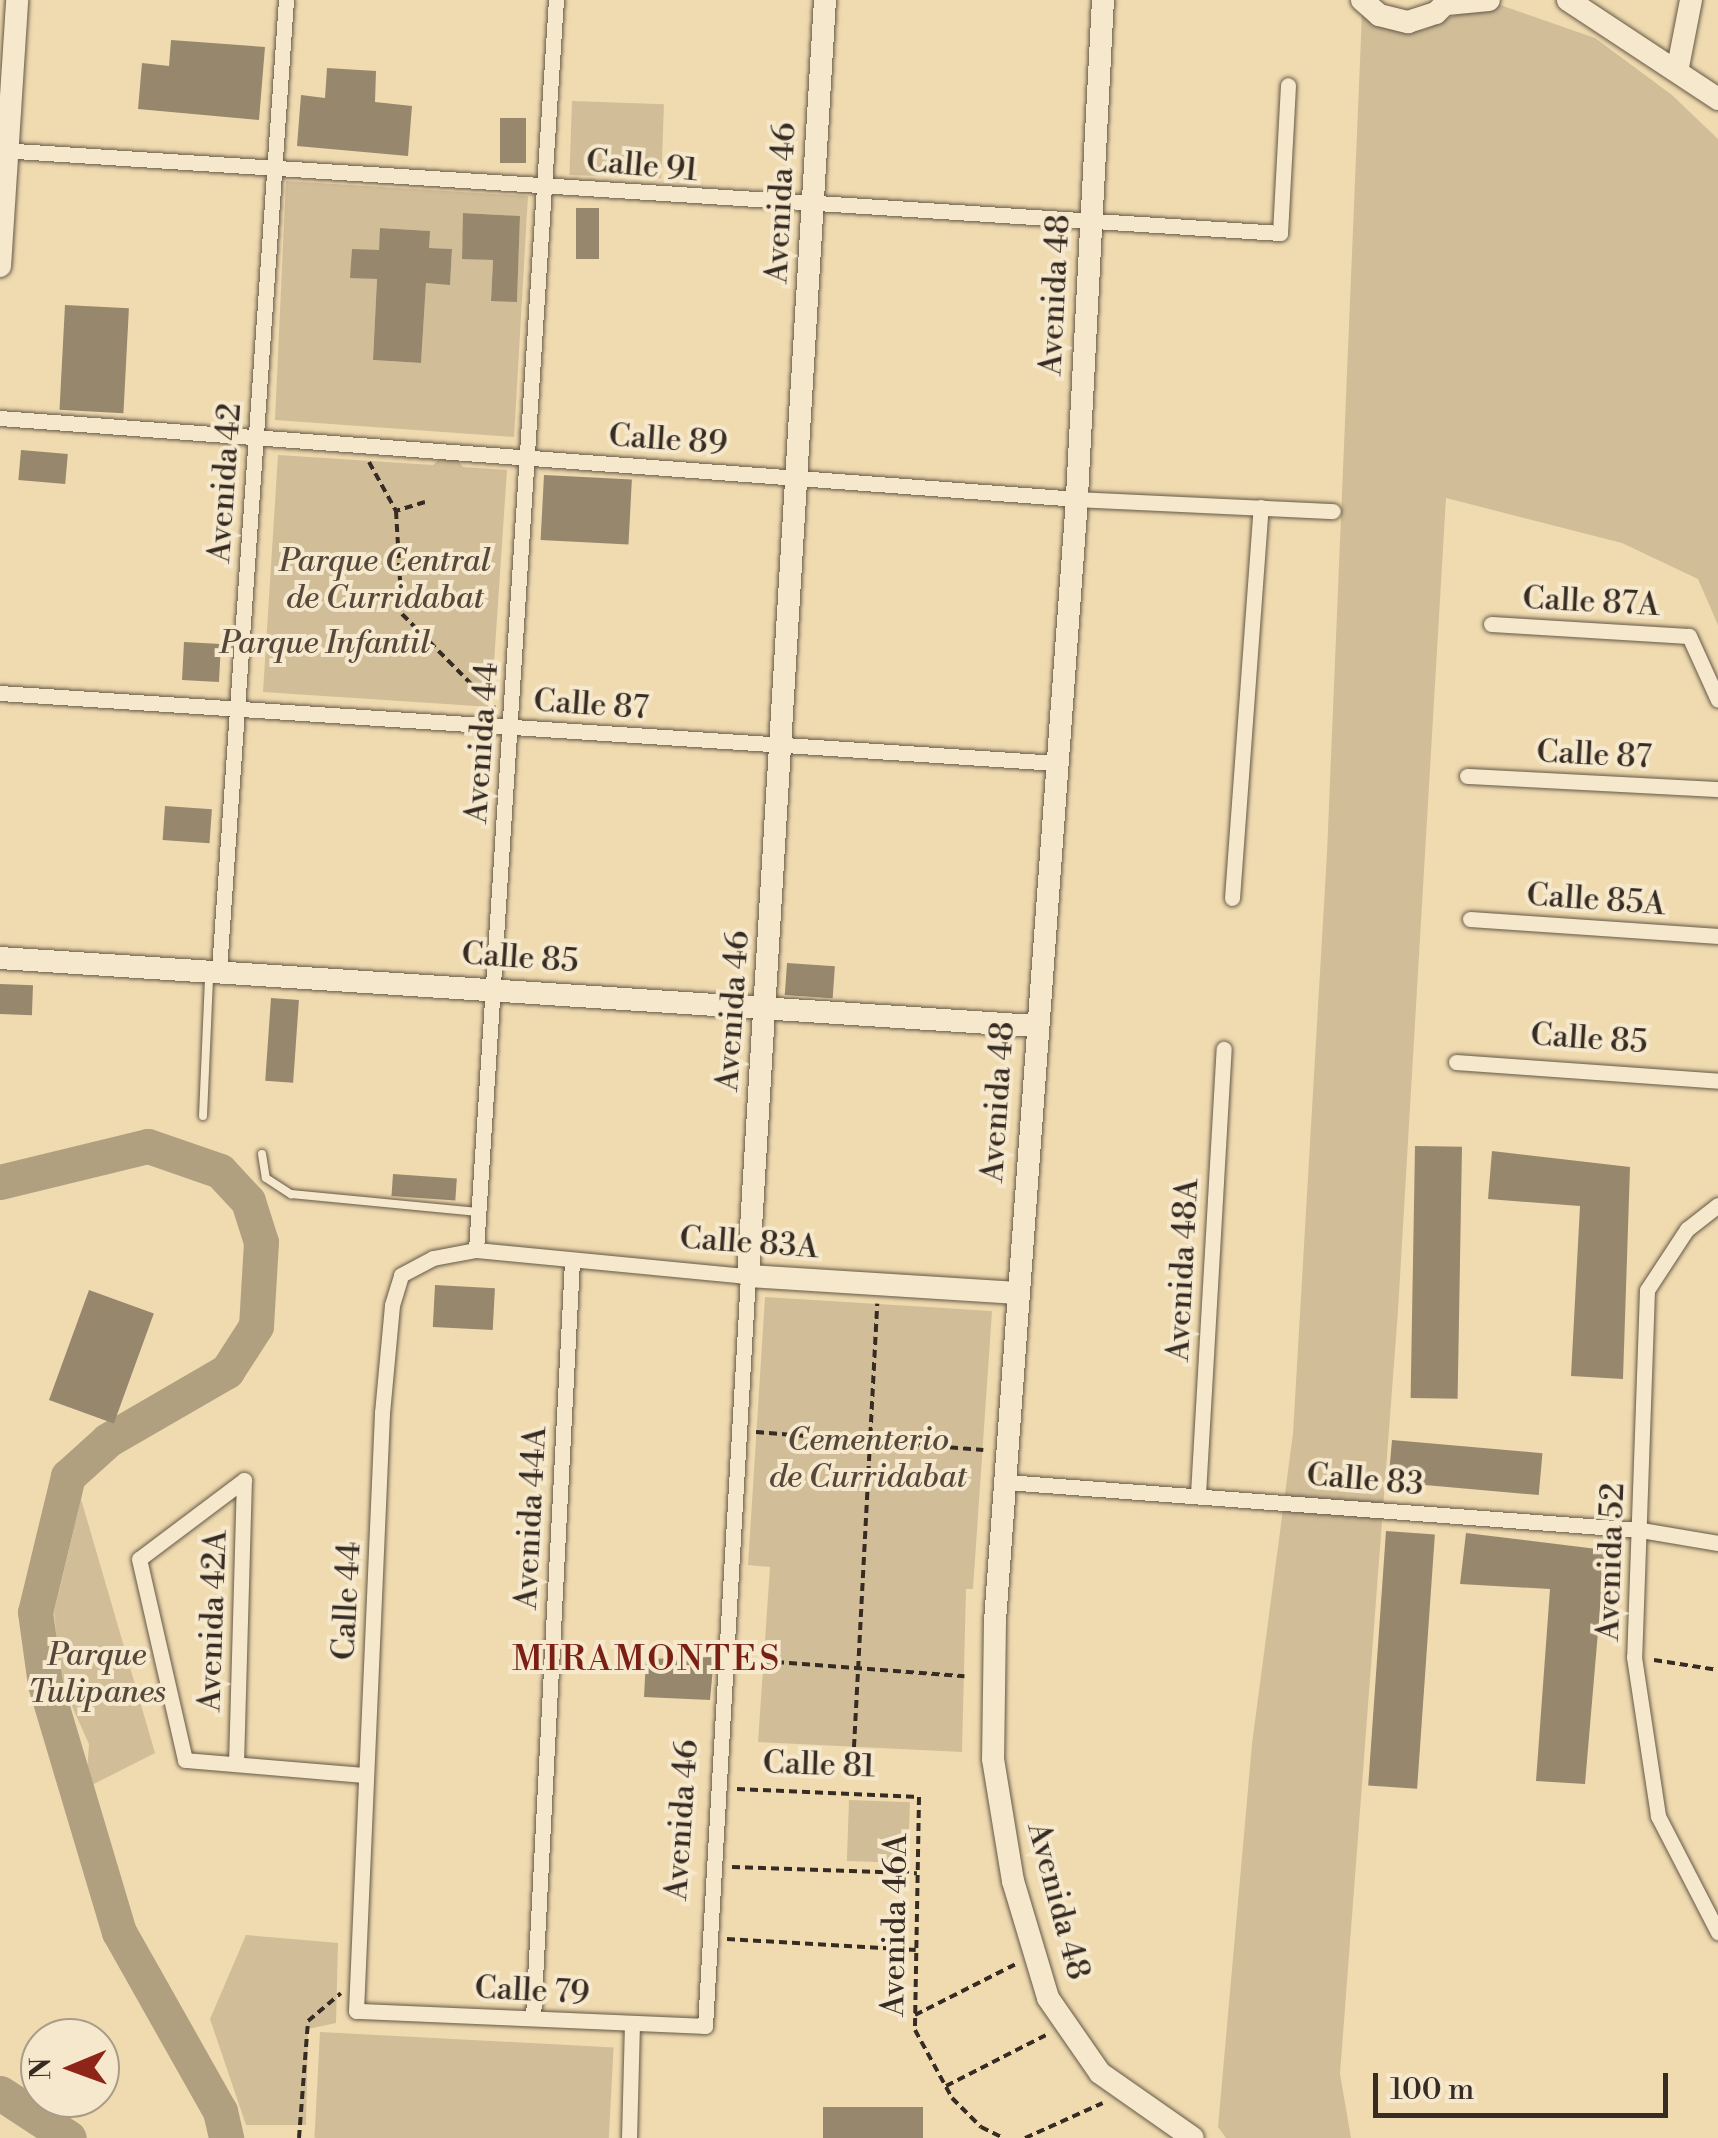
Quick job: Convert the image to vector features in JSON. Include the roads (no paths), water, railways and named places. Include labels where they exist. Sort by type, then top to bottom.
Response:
[{"type":"street","points":[[0,266],[4,151],[17,0]]},
{"type":"street","name":"Avenida 42","points":[[214,970],[237,706],[286,0]]},
{"type":"street","name":"Avenida 44","points":[[476,1250],[556,0]]},
{"type":"street","name":"Avenida 46","points":[[704,2026],[825,0]]},
{"type":"street","name":"Avenida 48","points":[[1102,0],[1077,499],[1018,1293],[993,1758],[1013,1881],[1035,1954],[1064,2026],[1100,2073],[1130,2090],[1193,2138]]},
{"type":"street","points":[[1362,0],[1378,15],[1408,22],[1448,2],[1489,0]]},
{"type":"street","points":[[1678,67],[1692,0]]},
{"type":"street","points":[[1584,2],[1718,99]]},
{"type":"street","name":"Calle 91","points":[[4,151],[813,207],[1280,233],[1288,86]]},
{"type":"street","name":"Calle 89","points":[[0,418],[1077,499],[1333,511]]},
{"type":"street","points":[[1232,898],[1261,507]]},
{"type":"street","name":"Calle 87A","points":[[1491,624],[1689,636],[1718,700]]},
{"type":"street","name":"Calle 87","points":[[0,693],[1058,763]]},
{"type":"street","name":"Calle 87","points":[[1467,776],[1718,790]]},
{"type":"street","name":"Calle 85A","points":[[1470,919],[1718,936]]},
{"type":"street","name":"Calle 85","points":[[0,958],[1036,1026]]},
{"type":"street","name":"Avenida 48A","points":[[1198,1494],[1224,1049]]},
{"type":"street","name":"Calle 85","points":[[1456,1062],[1718,1081]]},
{"type":"street","name":"Avenida 52","points":[[1718,1205],[1687,1229],[1647,1290],[1634,1657],[1658,1816],[1718,1932]]},
{"type":"street","name":"Calle 83A","points":[[476,1250],[748,1276],[1018,1293]]},
{"type":"street","name":"Calle 44","points":[[356,2011],[392,1305],[401,1275],[433,1258],[476,1250]]},
{"type":"street","name":"Avenida 44A","points":[[533,2018],[572,1262]]},
{"type":"street","name":"Avenida 42A","points":[[244,1480],[236,1764],[185,1760],[139,1559],[244,1480]]},
{"type":"street","name":"Calle 83","points":[[1006,1482],[1641,1530],[1718,1543]]},
{"type":"street","points":[[236,1764],[366,1774]]},
{"type":"street","name":"Calle 79","points":[[356,2011],[704,2026]]},
{"type":"street","points":[[629,2138],[632,2024]]},
{"type":"lane","name":"Avenida 42","points":[[203,1116],[214,970]]},
{"type":"lane","points":[[262,1154],[266,1178],[291,1194],[478,1212]]},
{"type":"waterway","points":[[0,1182],[148,1146],[220,1171],[248,1201],[261,1242],[256,1326],[227,1371],[108,1440],[68,1476],[35,1612],[45,1684],[119,1932],[220,2111],[226,2138]]},
{"type":"waterway","points":[[0,2093],[69,2138]]},
{"type":"district","name":"MIRAMONTES","points":[[647,1660]]},
{"type":"park label","name":"Parque Central de Curridabat","points":[[385,580]]},
{"type":"park label","name":"Parque Infantil","points":[[325,643]]},
{"type":"park label","name":"Cementerio de Curridabat","points":[[868,1460]]},
{"type":"park label","name":"Parque Tulipanes","points":[[97,1674]]}]
